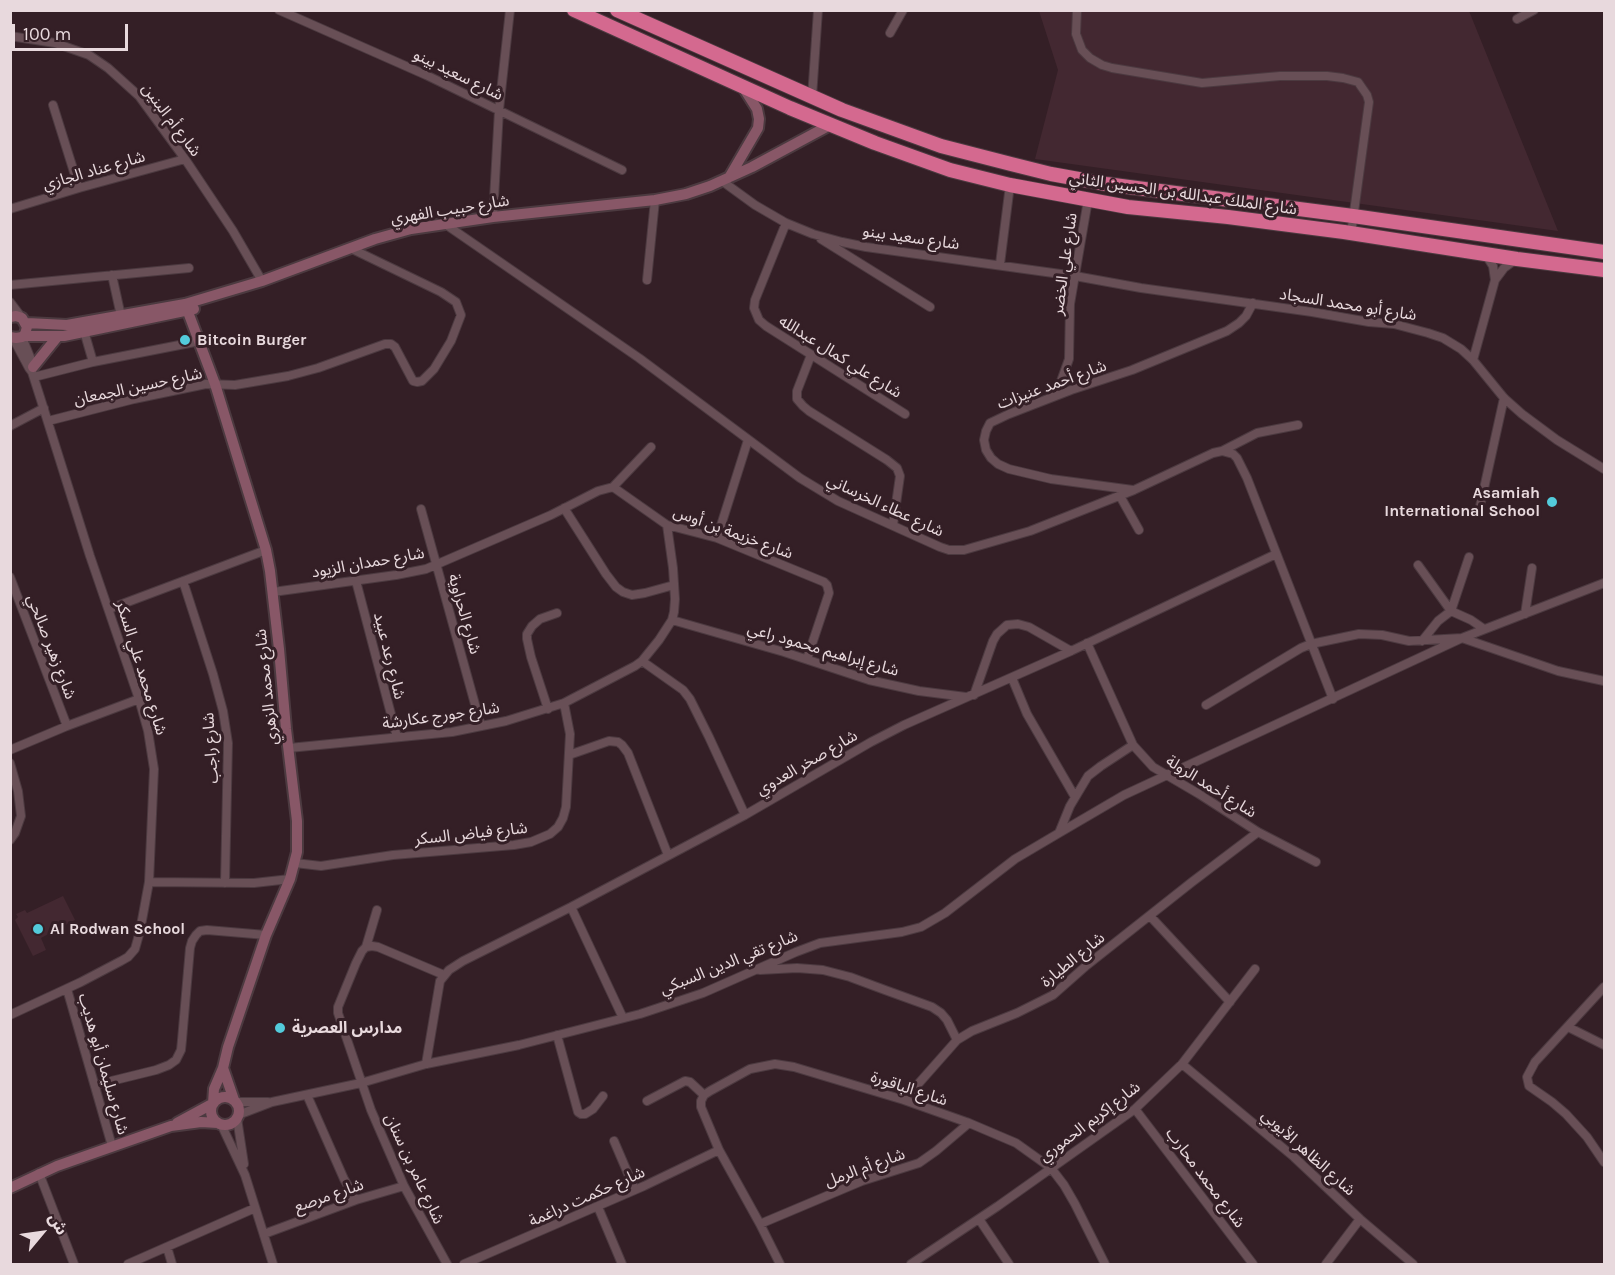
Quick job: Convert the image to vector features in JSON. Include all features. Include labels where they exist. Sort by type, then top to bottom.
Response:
[{"type":"highway","name":"شارع الملك عبدالله بن الحسين الثاني","points":[[574,10],[743,87],[874,143],[940,166],[1010,185],[1128,207],[1228,217],[1603,270]]},
{"type":"highway","name":"شارع الملك عبدالله بن الحسين الثاني","points":[[616,10],[812,97],[903,133],[941,146],[1051,174],[1106,184],[1605,252]]},
{"type":"street","name":"شارع سعيد بينو","points":[[279,10],[390,58],[622,170]]},
{"type":"street","points":[[493,217],[499,110],[510,10]]},
{"type":"street","points":[[812,97],[818,10]]},
{"type":"street","points":[[890,33],[903,10]]},
{"type":"street","points":[[1077,10],[1076,34],[1082,50],[1090,58],[1112,68],[1202,83],[1280,76],[1327,76],[1358,82],[1368,95],[1368,102],[1351,234]]},
{"type":"street","points":[[1517,19],[1534,10]]},
{"type":"street","name":"شارع أم البنين","points":[[10,36],[55,43],[89,55],[139,96],[233,231],[262,282]]},
{"type":"street","points":[[726,178],[758,128],[757,109],[743,87]]},
{"type":"street","points":[[53,105],[79,188]]},
{"type":"street","name":"شارع حبيب الفهري","points":[[17,337],[58,336],[186,308],[217,299],[224,294],[411,228],[654,200],[686,194],[726,178],[830,125]]},
{"type":"street","name":"شارع عناد الجازي","points":[[10,209],[185,159]]},
{"type":"street","name":"شارع سعيد بينو","points":[[726,178],[754,205],[786,223],[813,234],[866,247],[1075,276]]},
{"type":"street","points":[[1000,264],[1010,185]]},
{"type":"street","points":[[646,280],[654,200]]},
{"type":"street","name":"شارع علي الخضر","points":[[1048,399],[1060,384],[1069,359],[1070,304],[1088,200]]},
{"type":"street","name":"شارع علي كمال عبدالله","points":[[786,223],[754,308],[759,320],[766,327],[905,414]]},
{"type":"street","name":"شارع عطاء الخرساني","points":[[445,224],[630,352],[822,492],[949,550],[964,550],[1030,531],[1134,490],[1257,433],[1298,424]]},
{"type":"street","points":[[813,234],[930,307]]},
{"type":"street","name":"شارع حسين الجمعان","points":[[48,421],[134,399],[206,384],[235,385],[288,376],[318,368],[385,344],[395,347],[413,381],[422,381],[434,369],[451,341],[461,315],[456,302],[441,292],[350,248]]},
{"type":"street","points":[[1486,255],[1493,266],[1495,279]]},
{"type":"street","points":[[1473,360],[1495,279],[1504,268],[1517,259]]},
{"type":"street","points":[[10,285],[189,268]]},
{"type":"street","points":[[112,275],[121,316]]},
{"type":"street","name":"شارع أبو محمد السجاد","points":[[1075,276],[1141,288],[1410,327],[1443,338],[1473,360],[1504,398],[1541,429],[1605,469]]},
{"type":"street","points":[[10,302],[25,321],[27,330],[17,337]]},
{"type":"street","name":"شارع أحمد عنيزات","points":[[1134,490],[1051,479],[1009,469],[998,464],[986,450],[984,440],[986,431],[990,423],[1009,414],[1132,370],[1213,337],[1239,323],[1253,303]]},
{"type":"street","name":"شارع حبيب الفهري","points":[[10,317],[16,316],[25,321],[67,325],[186,308]]},
{"type":"street","name":"شارع محمد الزهري","points":[[186,308],[215,384],[266,550],[273,592],[298,839],[290,879],[266,935],[228,1047],[224,1068],[214,1089],[213,1103]]},
{"type":"street","points":[[84,331],[93,362]]},
{"type":"street","points":[[33,372],[58,336]]},
{"type":"street","name":"شارع محمد علي السكر","points":[[10,1015],[67,989],[132,953],[140,933],[149,882],[154,769],[148,731],[139,699],[33,372],[17,337]]},
{"type":"street","points":[[33,372],[200,341]]},
{"type":"street","points":[[1461,349],[1477,341]]},
{"type":"street","points":[[811,355],[797,391],[797,399],[809,411],[897,468],[900,477],[893,525]]},
{"type":"street","points":[[1479,511],[1504,398]]},
{"type":"street","points":[[10,426],[44,408]]},
{"type":"street","points":[[717,538],[748,440]]},
{"type":"street","points":[[651,447],[613,487],[598,491],[564,508],[616,587],[632,595],[674,585]]},
{"type":"street","points":[[1222,451],[1233,454],[1241,465],[1333,699]]},
{"type":"street","name":"شارع خزيمة بن أوس","points":[[613,487],[667,525],[717,538],[819,579],[827,585],[829,593],[807,659]]},
{"type":"street","points":[[1120,496],[1139,530]]},
{"type":"street","name":"شارع حمدان الزيود","points":[[273,592],[409,573],[436,566],[564,508]]},
{"type":"street","name":"شارع الحراوية","points":[[422,509],[481,726]]},
{"type":"street","name":"شارع جورج عكارشة","points":[[288,748],[452,732],[507,721],[564,704],[603,684],[642,661],[672,620],[675,599],[672,554],[667,525]]},
{"type":"street","points":[[109,609],[266,550]]},
{"type":"street","name":"شارع صخر العدوي","points":[[444,975],[463,961],[571,907],[745,814],[880,737],[1087,644],[1276,554]]},
{"type":"street","points":[[1422,641],[1438,621],[1451,611],[1469,557]]},
{"type":"street","points":[[1418,565],[1451,611],[1472,620],[1484,629]]},
{"type":"street","points":[[1525,614],[1532,568]]},
{"type":"street","name":"شارع زهير صالحي","points":[[10,577],[67,726]]},
{"type":"street","name":"شارع راجب","points":[[183,581],[224,711],[228,743],[225,883]]},
{"type":"street","name":"شارع رعد عبيد","points":[[356,581],[397,737]]},
{"type":"street","points":[[1206,705],[1311,644],[1359,634],[1382,635],[1409,641],[1462,638],[1605,583]]},
{"type":"street","points":[[548,709],[531,657],[527,634],[540,619],[557,613]]},
{"type":"street","name":"شارع إبراهيم محمود راعي","points":[[672,620],[807,659],[869,680],[943,695],[971,696]]},
{"type":"street","points":[[971,696],[993,641],[1007,625],[1018,624],[1029,627],[1071,651]]},
{"type":"street","points":[[1462,638],[1558,671],[1605,681]]},
{"type":"street","name":"شارع تقي الدين السبكي","points":[[238,1116],[272,1102],[361,1083],[426,1064],[557,1035],[685,1000],[796,952],[820,944],[903,932],[921,927],[945,912],[1015,859],[1124,795],[1462,638]]},
{"type":"street","name":"شارع أحمد الرولة","points":[[1087,644],[1133,745],[1153,767],[1258,832],[1316,862]]},
{"type":"street","points":[[642,661],[678,686],[690,699],[745,814]]},
{"type":"street","points":[[1012,678],[1027,714],[1075,797]]},
{"type":"street","points":[[10,750],[139,699]]},
{"type":"street","name":"شارع فياض السكر","points":[[295,863],[321,866],[393,855],[514,845],[542,838],[558,827],[566,807],[570,734],[564,704]]},
{"type":"street","points":[[569,755],[609,741],[622,745],[628,753],[668,855]]},
{"type":"street","points":[[1059,833],[1075,797],[1088,776],[1133,745]]},
{"type":"street","points":[[10,763],[18,791],[21,816],[10,840]]},
{"type":"street","name":"شارع الطيارة","points":[[904,1100],[957,1040],[972,1031],[1047,999],[1087,965],[1258,832]]},
{"type":"street","points":[[149,882],[254,883],[290,879]]},
{"type":"street","points":[[571,907],[623,1018]]},
{"type":"street","name":"شارع عامر بن سنان","points":[[377,910],[366,946],[338,1006],[340,1020],[361,1083],[404,1186],[447,1264]]},
{"type":"street","points":[[1150,916],[1230,1002]]},
{"type":"street","points":[[95,1085],[156,1070],[176,1060],[181,1050],[190,948],[192,940],[200,931],[266,935]]},
{"type":"street","points":[[366,946],[378,947],[444,975],[438,988],[426,1064]]},
{"type":"street","points":[[753,971],[811,969],[850,977],[932,1007],[947,1020],[957,1040]]},
{"type":"street","name":"شارع إكريم الحموري","points":[[911,1264],[1135,1109],[1182,1064],[1255,969]]},
{"type":"street","points":[[1605,987],[1535,1062],[1529,1071],[1527,1081],[1529,1086],[1552,1102],[1576,1124],[1605,1162]]},
{"type":"street","name":"شارع سليمان أبو هديب","points":[[67,989],[112,1146]]},
{"type":"street","points":[[1568,1027],[1605,1045]]},
{"type":"street","points":[[557,1035],[578,1112],[585,1114],[593,1109],[603,1096]]},
{"type":"street","name":"شارع الباقورة","points":[[704,1095],[750,1069],[775,1064],[904,1100],[969,1123],[1016,1143],[1051,1168],[1069,1192],[1105,1264]]},
{"type":"street","name":"شارع الظاهر الأيوبي","points":[[1182,1064],[1294,1157],[1360,1219],[1413,1264]]},
{"type":"street","points":[[224,1068],[238,1106],[245,1174],[273,1264]]},
{"type":"street","points":[[646,1101],[686,1081],[704,1095],[701,1107],[719,1150],[780,1264]]},
{"type":"street","points":[[307,1095],[344,1179],[356,1200]]},
{"type":"street","points":[[10,1188],[39,1173],[171,1126],[223,1097],[235,1101]]},
{"type":"street","name":"شارع تقي الدين السبكي","points":[[235,1101],[272,1102]]},
{"type":"street","points":[[213,1103],[211,1114],[219,1124],[245,1174]]},
{"type":"street","name":"شارع محمد محارب","points":[[1135,1109],[1253,1264]]},
{"type":"street","points":[[171,1126],[201,1122],[230,1124],[238,1116]]},
{"type":"street","name":"شارع أم الرمل","points":[[760,1224],[862,1181],[919,1163],[969,1123]]},
{"type":"street","points":[[614,1141],[635,1190]]},
{"type":"street","name":"شارع حكمت دراغمة","points":[[464,1264],[598,1207],[719,1150]]},
{"type":"street","points":[[39,1173],[74,1264]]},
{"type":"street","name":"شارع مرصع","points":[[264,1234],[356,1200],[404,1186]]},
{"type":"street","points":[[598,1207],[622,1264]]},
{"type":"street","points":[[128,1264],[255,1209]]},
{"type":"street","points":[[979,1219],[1009,1264]]},
{"type":"street","points":[[1326,1264],[1360,1219]]},
{"type":"street","points":[[167,1247],[172,1264]]},
{"type":"shaded area","points":[[1039,11],[1469,11],[1558,231],[1035,159],[1058,70]]},
{"type":"shaded area","name":"Al Rodwan School","points":[[63,896],[75,920],[41,938],[46,950],[33,956],[15,920],[18,917],[16,914],[25,910],[27,913]]},
{"type":"place","name":"Bitcoin Burger","points":[[185,340]]},
{"type":"place","name":"Asamiah International School","points":[[1552,502]]},
{"type":"place","name":"Al Rodwan School","points":[[38,929]]},
{"type":"place","name":"مدارس العصرية","points":[[280,1028]]}]
